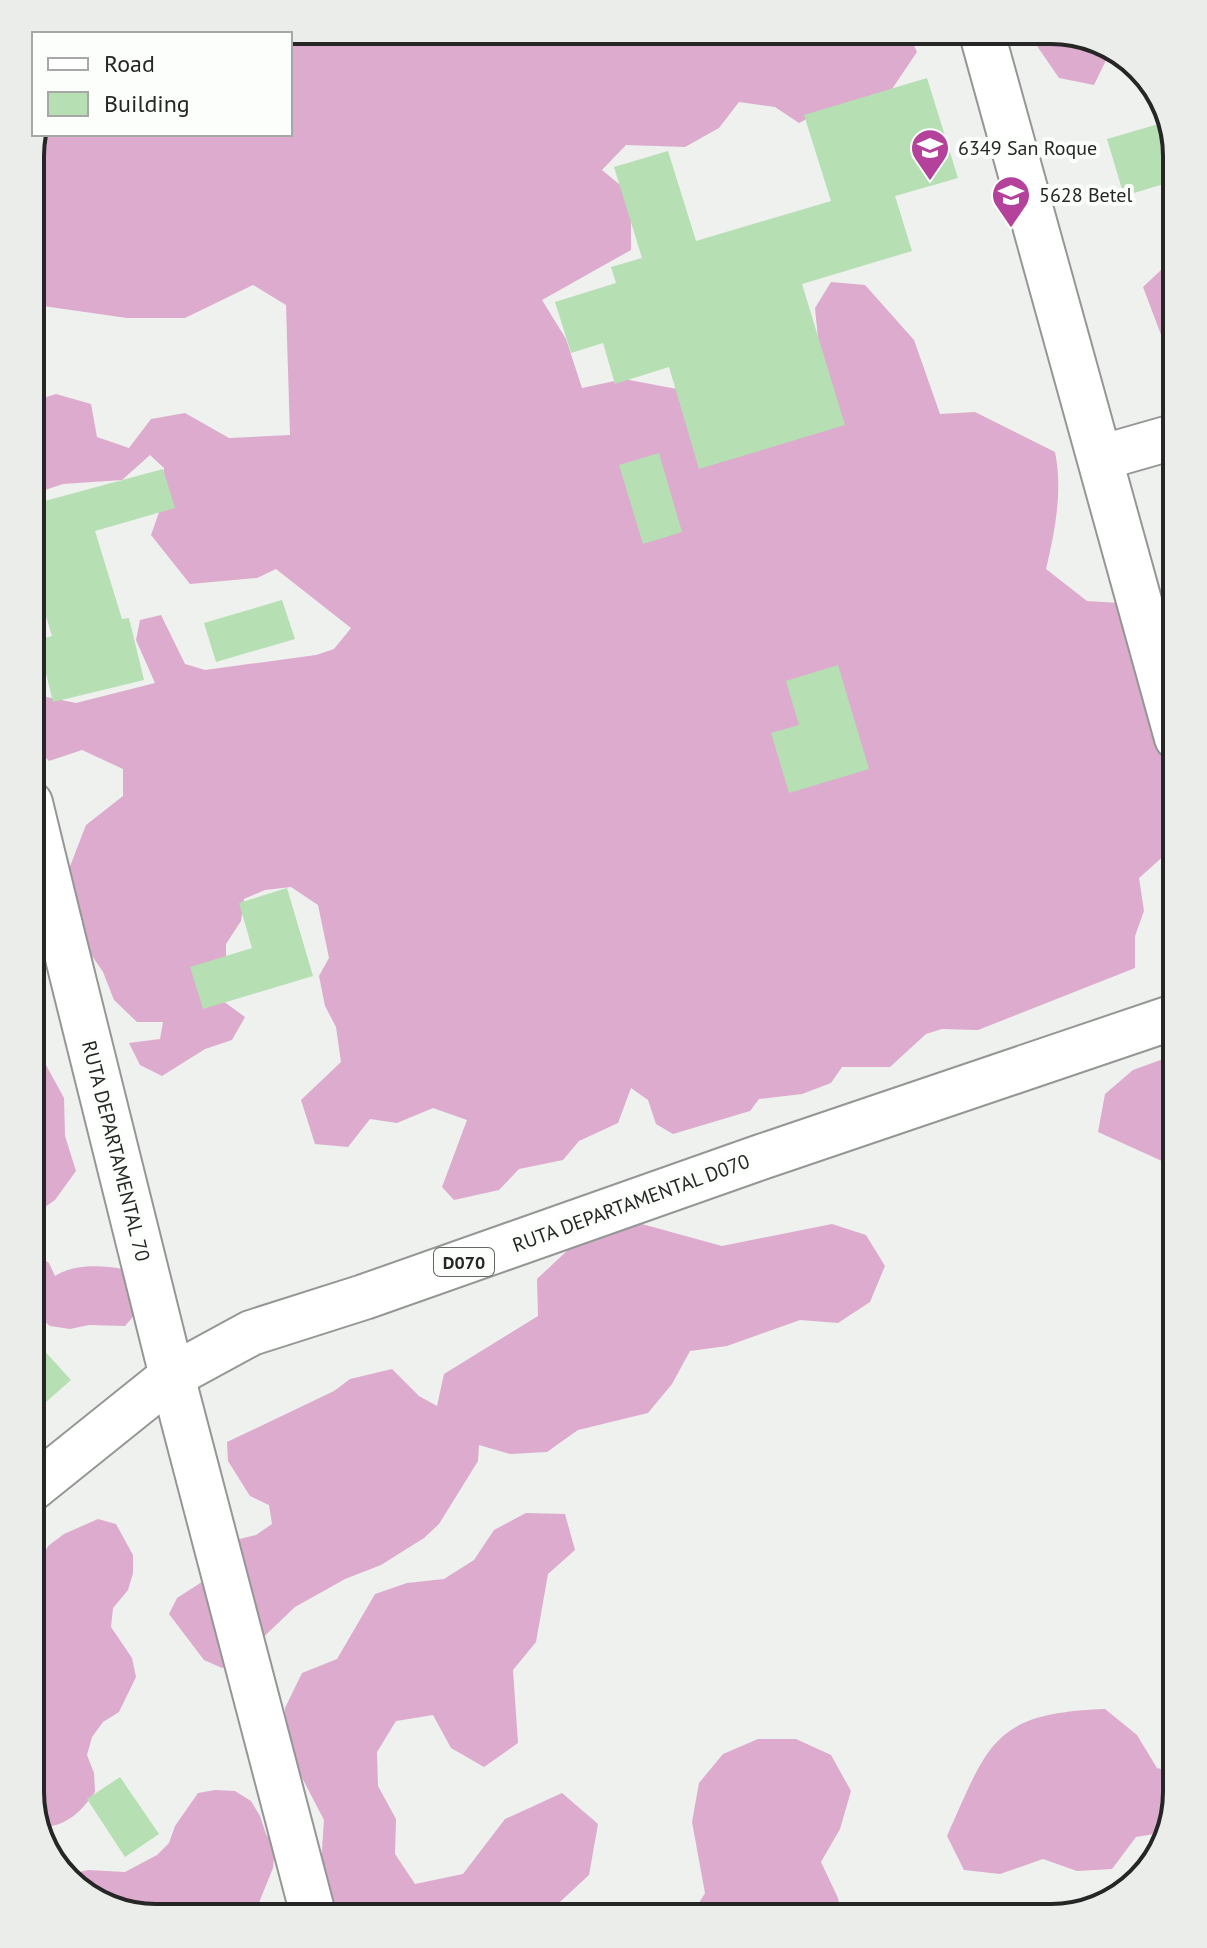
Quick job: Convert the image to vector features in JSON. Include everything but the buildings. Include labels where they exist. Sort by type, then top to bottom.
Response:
[{"type":"main road","points":[[985,44],[1163,687]]},
{"type":"main road","points":[[1100,458],[1163,440]]},
{"type":"main road","name":"RUTA DEPARTAMENTAL 70","points":[[45,929],[172,1376],[310,1904]]},
{"type":"main road","name":"RUTA DEPARTAMENTAL D070","points":[[44,1479],[172,1376],[251,1333],[364,1297],[761,1157],[1163,1021]]},
{"type":"shaded area","points":[[292,44],[913,44],[917,52],[892,89],[818,113],[799,123],[775,107],[739,102],[719,128],[685,147],[626,145],[602,170],[631,194],[631,250],[542,300],[566,339],[582,388],[624,379],[677,389],[825,406],[815,308],[831,282],[865,285],[914,340],[940,414],[975,412],[1055,452],[1058,496],[1046,569],[1087,601],[1119,603],[1163,651],[1163,857],[1139,878],[1144,911],[1135,936],[1135,968],[978,1030],[942,1029],[926,1034],[890,1067],[842,1067],[831,1083],[802,1094],[759,1099],[750,1111],[673,1134],[656,1124],[648,1100],[631,1088],[618,1123],[579,1141],[563,1160],[519,1169],[499,1190],[454,1200],[442,1187],[467,1120],[433,1108],[397,1123],[370,1119],[348,1147],[315,1144],[301,1100],[341,1062],[336,1027],[325,1006],[319,976],[329,958],[318,905],[291,887],[265,890],[244,899],[241,921],[226,944],[226,964],[212,993],[245,1017],[232,1040],[205,1049],[162,1076],[140,1065],[129,1043],[160,1039],[163,1022],[137,1022],[114,1000],[103,972],[86,947],[69,869],[86,825],[123,796],[123,769],[82,750],[49,761],[44,756],[44,696],[76,703],[155,683],[136,640],[140,620],[161,615],[185,664],[205,670],[316,655],[334,649],[351,628],[276,569],[257,578],[190,584],[151,535],[162,504],[164,468],[150,455],[122,480],[63,484],[44,490],[44,398],[56,394],[91,404],[97,437],[129,448],[151,419],[185,413],[229,438],[290,435],[286,305],[253,285],[185,318],[127,318],[44,306],[46,136],[292,136]]},
{"type":"shaded area","points":[[1037,46],[1073,46],[1107,59],[1094,85],[1059,78]]},
{"type":"shaded area","points":[[1163,268],[1163,340],[1143,287]]},
{"type":"shaded area","points":[[1163,1059],[1163,1162],[1098,1132],[1105,1094],[1133,1070]]},
{"type":"shaded area","points":[[44,1066],[64,1098],[65,1136],[76,1171],[55,1200],[44,1208]]},
{"type":"shaded area","points":[[620,1218],[722,1246],[832,1224],[866,1235],[885,1266],[870,1302],[838,1323],[800,1320],[727,1346],[690,1351],[672,1384],[648,1413],[578,1430],[547,1452],[510,1454],[479,1445],[478,1461],[439,1524],[424,1538],[381,1565],[345,1579],[295,1607],[254,1646],[222,1668],[204,1660],[169,1614],[177,1598],[208,1578],[219,1544],[256,1535],[272,1524],[269,1505],[250,1496],[228,1461],[227,1442],[334,1391],[350,1379],[392,1369],[419,1396],[437,1406],[444,1374],[538,1316],[537,1279],[587,1232]]},
{"type":"shaded area","points":[[44,1260],[55,1276],[88,1266],[122,1269],[142,1293],[138,1311],[125,1326],[89,1325],[70,1329],[50,1326],[44,1321]]},
{"type":"shaded area","points":[[526,1513],[565,1514],[575,1550],[548,1574],[536,1642],[513,1670],[518,1743],[484,1767],[451,1748],[433,1715],[396,1721],[377,1752],[378,1786],[396,1819],[395,1854],[415,1884],[463,1874],[505,1819],[562,1793],[598,1824],[589,1875],[558,1904],[322,1904],[319,1893],[324,1820],[286,1747],[285,1708],[302,1673],[337,1659],[375,1594],[407,1583],[444,1579],[474,1560],[494,1530]]},
{"type":"shaded area","points":[[98,1519],[116,1524],[133,1555],[133,1573],[128,1590],[113,1608],[111,1627],[132,1658],[136,1677],[119,1712],[103,1722],[92,1737],[87,1755],[94,1773],[95,1792],[71,1818],[50,1827],[44,1792],[44,1554],[48,1546],[64,1534]]},
{"type":"shaded area","points":[[1105,1709],[1137,1735],[1157,1768],[1163,1770],[1162,1807],[1154,1834],[1136,1837],[1112,1869],[1077,1871],[1043,1859],[1000,1874],[964,1870],[947,1836],[986,1756],[1000,1739],[1017,1726],[1039,1717]]},
{"type":"shaded area","points":[[758,1739],[796,1739],[831,1755],[851,1791],[840,1829],[821,1862],[839,1904],[698,1904],[705,1893],[692,1822],[699,1783],[723,1754]]},
{"type":"shaded area","points":[[235,1791],[251,1801],[260,1816],[275,1848],[273,1868],[258,1904],[134,1902],[106,1892],[78,1872],[125,1872],[157,1855],[169,1843],[175,1826],[198,1793]]},
{"type":"place","name":"6349 San Roque","points":[[930,182]]},
{"type":"place","name":"5628 Betel","points":[[1011,229]]}]
